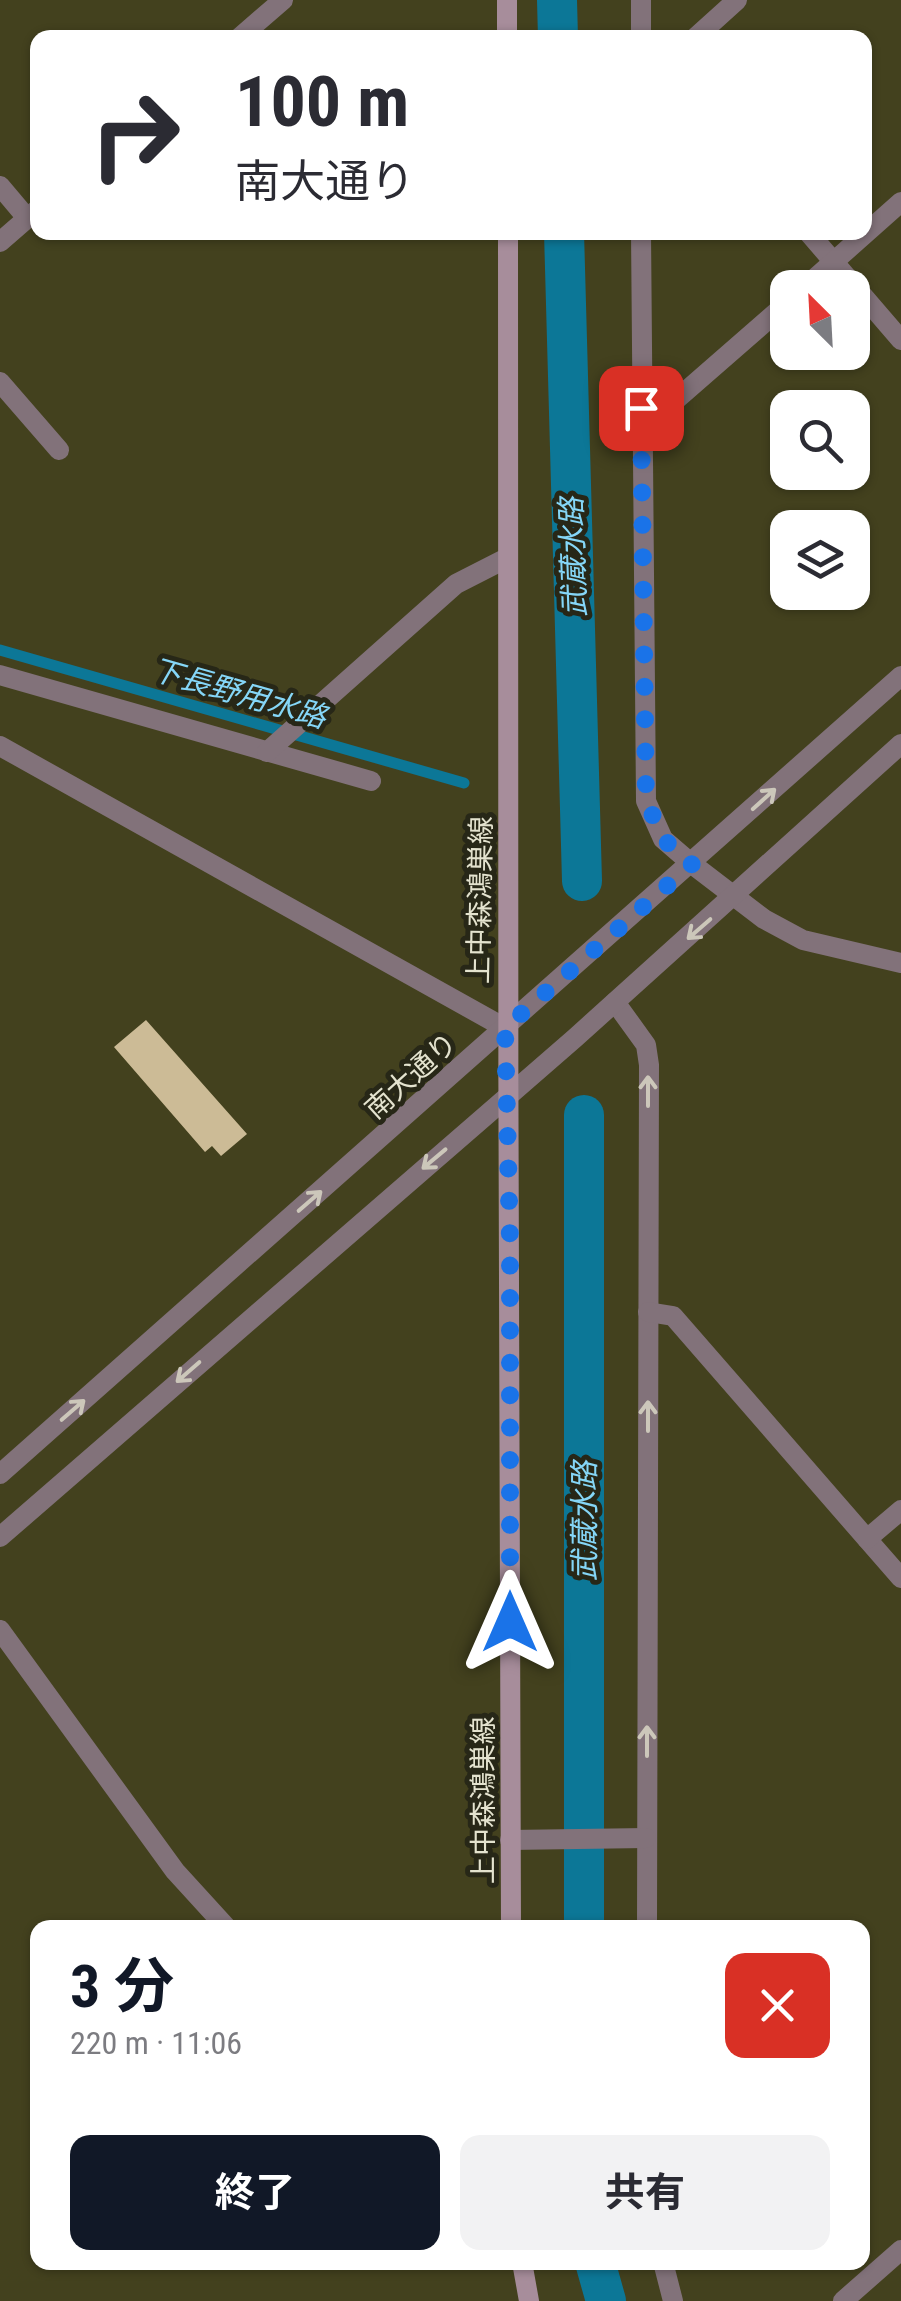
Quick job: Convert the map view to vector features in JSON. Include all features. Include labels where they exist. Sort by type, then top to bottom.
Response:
[{"type":"main road","points":[[507,0],[507,30]]},
{"type":"main road","name":"上中森鴻巣線","points":[[508,240],[509,888],[505,1028],[511,1920]]},
{"type":"main road","points":[[523,2270],[529,2301]]},
{"type":"street","points":[[247,30],[282,0]]},
{"type":"street","points":[[641,0],[642,30]]},
{"type":"street","points":[[704,30],[737,0]]},
{"type":"street","points":[[0,186],[30,211]]},
{"type":"street","points":[[872,228],[901,202]]},
{"type":"street","points":[[0,242],[30,215]]},
{"type":"street","points":[[642,240],[646,800],[663,839],[736,897],[803,940],[901,963]]},
{"type":"street","points":[[815,240],[901,340]]},
{"type":"street","points":[[824,270],[858,240]]},
{"type":"street","points":[[641,408],[670,405],[770,318]]},
{"type":"street","points":[[0,382],[59,450]]},
{"type":"street","points":[[280,740],[456,584],[507,558]]},
{"type":"street","points":[[0,675],[280,740],[371,781]]},
{"type":"street","name":"南大通り","points":[[0,1474],[901,676]]},
{"type":"street","points":[[0,1537],[736,897],[901,744]]},
{"type":"street","points":[[2,750],[505,1028]]},
{"type":"street","points":[[615,1002],[646,1045],[647,1920]]},
{"type":"street","points":[[648,1312],[673,1316],[901,1578]]},
{"type":"street","points":[[867,1539],[901,1510]]},
{"type":"street","points":[[0,1630],[175,1871],[220,1920]]},
{"type":"street","points":[[510,1840],[646,1838]]},
{"type":"street","points":[[843,2301],[901,2250]]},
{"type":"street","points":[[664,2270],[673,2301]]},
{"type":"building","points":[[146,1020],[247,1134],[221,1156],[212,1146],[205,1152],[114,1047]]},
{"type":"waterway","name":"武蔵水路","points":[[557,0],[558,30]]},
{"type":"waterway","name":"武蔵水路","points":[[564,240],[582,881]]},
{"type":"waterway","name":"下長野用水路","points":[[0,650],[464,783]]},
{"type":"waterway","name":"武蔵水路","points":[[584,1115],[584,1920]]},
{"type":"waterway","name":"武蔵水路","points":[[597,2270],[606,2301]]},
{"type":"route","points":[[510,1622],[510,1240],[505,1028],[692,864],[663,839],[646,800],[641,408]]}]
